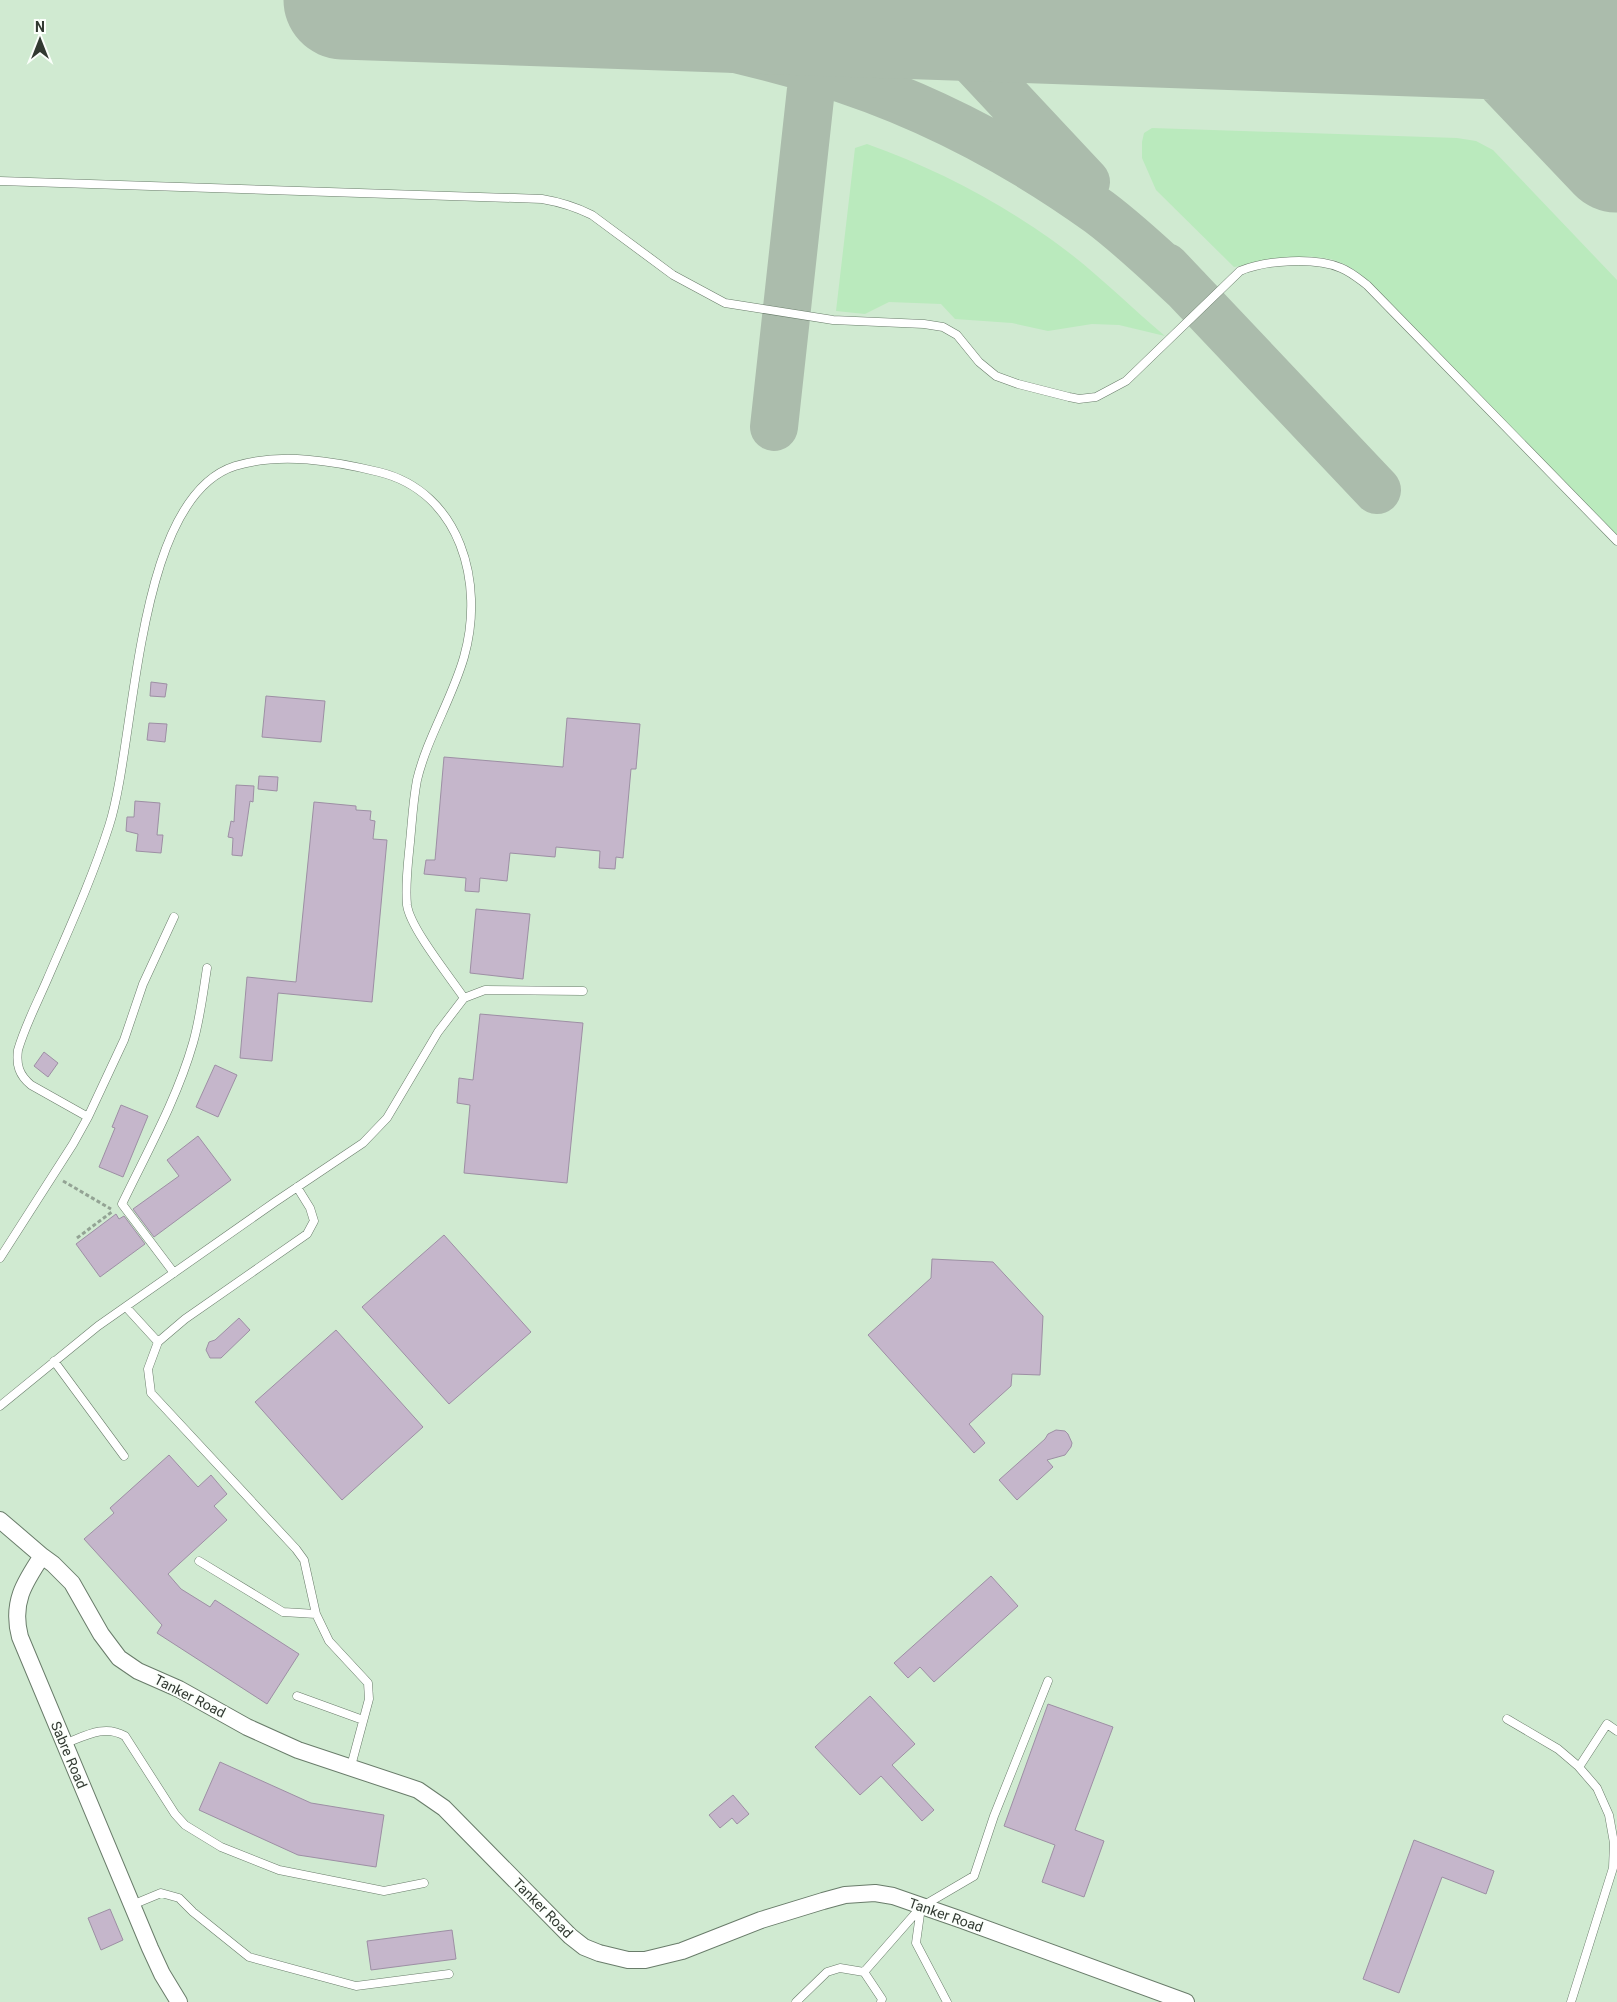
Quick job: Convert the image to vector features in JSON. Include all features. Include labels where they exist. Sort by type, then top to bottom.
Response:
[{"type":"street","points":[[0,1520],[42,1556]]},
{"type":"street","name":"Sabre Road","points":[[42,1556],[18,1598],[16,1611],[20,1637],[162,1974],[179,2002]]},
{"type":"street","name":"Tanker Road","points":[[42,1556],[54,1564],[72,1583],[111,1649],[130,1666],[298,1750],[351,1766],[418,1790],[432,1798],[570,1936],[584,1947],[616,1959],[636,1961],[661,1957],[770,1917],[845,1895],[875,1893],[893,1896],[1186,2002]]},
{"type":"lane","points":[[0,181],[542,199],[555,201],[592,215],[667,272],[703,293],[725,303],[833,320],[942,326],[957,335],[979,362],[996,376],[1079,399],[1096,397],[1106,393],[1126,380],[1240,271],[1256,266],[1293,262],[1333,264],[1343,268],[1367,285],[1617,541]]},
{"type":"lane","points":[[88,1116],[30,1085],[24,1079],[18,1066],[18,1050],[86,890],[113,814],[138,657],[152,598],[166,551],[174,531],[192,500],[211,479],[222,471],[235,466],[268,460],[301,460],[353,466],[389,474],[412,484],[432,500],[456,533],[464,555],[469,579],[471,608],[468,639],[460,670],[417,782],[407,905],[411,920],[464,998]]},
{"type":"lane","points":[[0,1258],[73,1144],[88,1116],[120,1049],[143,984],[174,917]]},
{"type":"lane","points":[[174,1273],[122,1204],[168,1106],[190,1053],[196,1032],[207,968]]},
{"type":"lane","points":[[0,1406],[54,1361],[126,1307],[363,1143],[376,1132],[438,1032],[464,998],[485,990],[583,990]]},
{"type":"lane","points":[[297,1187],[310,1208],[314,1222],[307,1234],[185,1319],[158,1342],[148,1369],[150,1393],[296,1549],[304,1560],[316,1614],[329,1640],[368,1683],[369,1699],[351,1766]]},
{"type":"lane","points":[[126,1307],[158,1342]]},
{"type":"lane","points":[[54,1361],[124,1456]]},
{"type":"lane","points":[[199,1561],[283,1612],[316,1614]]},
{"type":"lane","points":[[864,1972],[921,1907],[974,1876],[994,1816],[1048,1681]]},
{"type":"lane","points":[[297,1696],[363,1720]]},
{"type":"lane","points":[[1507,1719],[1558,1749],[1579,1767],[1597,1788],[1604,1802],[1612,1829],[1614,1857],[1610,1879],[1571,2002]]},
{"type":"lane","points":[[1579,1767],[1607,1724],[1617,1731]]},
{"type":"lane","points":[[64,1744],[91,1733],[106,1730],[116,1731],[125,1736],[175,1814],[185,1825],[221,1847],[280,1870],[384,1891],[424,1883]]},
{"type":"lane","points":[[132,1905],[160,1893],[179,1898],[193,1912],[249,1957],[356,1986],[449,1974]]},
{"type":"lane","points":[[921,1907],[916,1943],[947,2002]]},
{"type":"lane","points":[[796,2002],[827,1972],[840,1968],[864,1972],[882,1999],[881,2002]]},
{"type":"path","points":[[63,1182],[86,1196]]},
{"type":"shaded area","points":[[0,0],[1617,0],[1617,2002],[0,2002]]},
{"type":"green space","points":[[1152,128],[1457,138],[1476,141],[1493,150],[1617,280],[1617,535],[1375,287],[1356,272],[1344,264],[1319,257],[1290,258],[1234,267],[1156,190],[1142,158],[1144,133]]},
{"type":"green space","points":[[867,144],[939,174],[986,198],[1031,225],[1082,263],[1165,336],[1119,325],[1092,324],[1048,331],[1012,323],[955,319],[941,304],[889,302],[865,314],[836,311],[855,148]]},
{"type":"building","points":[[151,682],[167,684],[165,697],[150,696]]},
{"type":"building","points":[[266,696],[325,701],[321,742],[262,737]]},
{"type":"building","points":[[567,718],[640,724],[636,769],[631,769],[623,858],[616,857],[615,869],[599,868],[600,851],[556,847],[555,857],[510,853],[507,881],[480,878],[479,892],[465,891],[466,878],[424,874],[426,860],[435,860],[444,757],[563,767]]},
{"type":"building","points":[[149,723],[167,724],[165,742],[147,740]]},
{"type":"building","points":[[259,776],[278,777],[277,791],[258,789]]},
{"type":"building","points":[[236,785],[254,786],[253,802],[250,801],[242,856],[232,855],[233,838],[228,837],[231,821],[234,822]]},
{"type":"building","points":[[135,801],[160,803],[157,835],[163,835],[161,853],[136,851],[138,834],[126,831],[127,817],[134,817]]},
{"type":"building","points":[[314,802],[356,806],[356,810],[371,811],[370,820],[375,821],[373,839],[387,840],[372,1002],[278,993],[272,1061],[240,1058],[247,977],[296,982]]},
{"type":"building","points":[[476,909],[530,914],[523,979],[470,973]]},
{"type":"building","points":[[480,1014],[583,1023],[567,1183],[464,1173],[470,1105],[457,1103],[459,1078],[473,1080]]},
{"type":"building","points":[[44,1052],[58,1063],[48,1077],[34,1066]]},
{"type":"building","points":[[215,1065],[237,1075],[218,1117],[196,1107]]},
{"type":"building","points":[[121,1105],[148,1116],[123,1177],[99,1167],[115,1128],[112,1127]]},
{"type":"building","points":[[198,1136],[231,1180],[154,1237],[133,1209],[179,1176],[167,1160]]},
{"type":"building","points":[[116,1214],[119,1219],[124,1216],[145,1244],[100,1277],[76,1244]]},
{"type":"building","points":[[444,1235],[531,1332],[449,1404],[362,1307]]},
{"type":"building","points":[[932,1259],[993,1262],[1043,1316],[1040,1375],[1012,1374],[1011,1386],[969,1424],[985,1443],[974,1453],[868,1335],[931,1278]]},
{"type":"building","points":[[239,1318],[250,1330],[221,1358],[210,1358],[206,1350],[209,1342],[215,1340]]},
{"type":"building","points":[[336,1330],[423,1427],[342,1500],[255,1402]]},
{"type":"building","points":[[1056,1430],[1065,1431],[1068,1434],[1072,1443],[1071,1447],[1065,1455],[1047,1460],[1053,1467],[1017,1500],[999,1480],[1045,1439],[1048,1434]]},
{"type":"building","points":[[169,1455],[198,1487],[211,1475],[227,1494],[214,1506],[227,1520],[168,1574],[181,1589],[210,1607],[215,1600],[299,1654],[267,1704],[157,1633],[162,1625],[84,1539],[114,1513],[110,1508]]},
{"type":"building","points":[[991,1576],[1018,1606],[934,1682],[920,1667],[908,1678],[894,1663]]},
{"type":"building","points":[[870,1696],[915,1744],[892,1765],[934,1810],[922,1821],[881,1776],[860,1795],[815,1747]]},
{"type":"building","points":[[1048,1704],[1113,1727],[1075,1830],[1104,1841],[1084,1897],[1042,1882],[1055,1845],[1004,1826]]},
{"type":"building","points":[[220,1762],[311,1803],[384,1815],[376,1867],[298,1855],[199,1810]]},
{"type":"building","points":[[733,1795],[749,1814],[737,1824],[732,1818],[720,1828],[709,1815]]},
{"type":"building","points":[[1414,1840],[1494,1871],[1486,1894],[1442,1877],[1399,1993],[1363,1979]]},
{"type":"building","points":[[110,1909],[123,1940],[101,1950],[88,1918]]},
{"type":"building","points":[[452,1930],[456,1959],[371,1970],[367,1941]]},
{"type":"taxiway","points":[[916,0],[1086,182]]},
{"type":"taxiway","points":[[444,3],[604,23],[699,41],[818,71],[892,97],[999,148],[1067,190],[1099,212],[1145,250],[1188,290]]},
{"type":"taxiway","points":[[774,427],[819,16]]},
{"type":"taxiway","points":[[1166,267],[1377,490]]},
{"type":"runway","points":[[343,0],[1617,44]]},
{"type":"runway","points":[[1478,7],[1617,153]]}]
